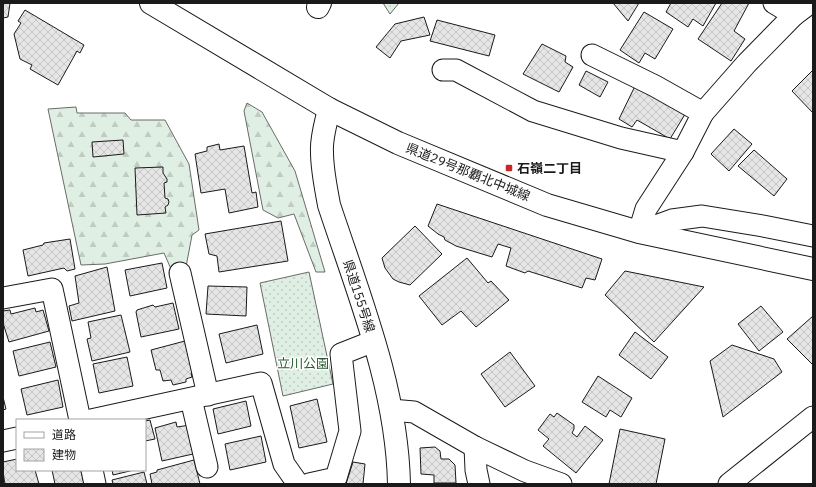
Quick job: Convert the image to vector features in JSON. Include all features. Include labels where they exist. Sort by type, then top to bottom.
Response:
[{"type":"main road","name":"県道29号那覇北中城線","points":[[151,3],[329,109],[398,143],[547,205],[639,232],[813,270]]},
{"type":"main road","name":"県道155号線","points":[[329,109],[324,132],[322,152],[329,205],[374,341],[391,410],[398,455],[399,484]]},
{"type":"street","points":[[774,3],[802,9]]},
{"type":"street","points":[[639,232],[646,209],[682,152],[703,114],[747,63],[802,9]]},
{"type":"street","points":[[592,55],[656,86],[703,114]]},
{"type":"street","points":[[443,70],[456,70],[533,111],[621,138],[682,152]]},
{"type":"street","points":[[639,232],[672,220],[702,216],[813,236]]},
{"type":"street","points":[[180,273],[200,397],[207,467]]},
{"type":"street","points":[[3,298],[52,289],[80,419]]},
{"type":"street","points":[[309,484],[336,478],[350,431],[341,354],[374,341]]},
{"type":"street","points":[[96,419],[261,383],[284,464],[298,484]]},
{"type":"street","points":[[391,410],[414,412],[475,447],[524,471],[560,484]]},
{"type":"street","points":[[729,484],[813,417]]},
{"type":"street","points":[[3,441],[16,438]]},
{"type":"street","points":[[475,447],[476,470],[479,484]]},
{"type":"street","points":[[92,471],[95,484]]},
{"type":"green space","points":[[383,3],[399,3],[390,14]]},
{"type":"green space","points":[[247,103],[262,112],[295,171],[325,272],[316,272],[294,214],[278,218],[263,210],[244,111]]},
{"type":"green space","points":[[76,107],[77,113],[125,113],[131,120],[165,120],[189,164],[199,230],[192,235],[186,267],[171,269],[164,253],[105,264],[81,265],[48,109]]},
{"type":"green space","name":"立川公園","points":[[309,272],[333,384],[283,396],[260,283]]},
{"type":"building","points":[[3,3],[10,3],[8,17],[3,18]]},
{"type":"building","points":[[613,3],[639,3],[628,21]]},
{"type":"building","points":[[671,3],[716,3],[703,26],[693,19],[688,27],[666,12]]},
{"type":"building","points":[[722,3],[749,3],[734,31],[745,39],[731,61],[698,39]]},
{"type":"building","points":[[25,10],[84,45],[80,53],[77,51],[58,85],[30,69],[32,65],[20,59],[14,34],[21,23],[18,21]]},
{"type":"building","points":[[644,12],[673,29],[655,59],[645,53],[639,63],[620,50]]},
{"type":"building","points":[[424,17],[430,35],[401,41],[390,58],[376,47],[395,24]]},
{"type":"building","points":[[437,20],[495,35],[489,56],[430,41]]},
{"type":"building","points":[[542,44],[566,56],[565,62],[573,67],[559,92],[523,74]]},
{"type":"building","points":[[813,70],[813,113],[792,91]]},
{"type":"building","points":[[586,71],[608,82],[600,97],[579,85]]},
{"type":"building","points":[[636,84],[687,111],[670,139],[637,120],[632,127],[619,119]]},
{"type":"building","points":[[734,129],[752,144],[729,171],[711,154]]},
{"type":"building","points":[[123,140],[124,154],[93,157],[92,142]]},
{"type":"building","points":[[219,144],[220,150],[244,146],[252,193],[256,192],[258,207],[229,213],[225,189],[201,193],[195,154],[207,151],[207,147]]},
{"type":"building","points":[[754,150],[787,179],[774,196],[738,166]]},
{"type":"building","points":[[163,167],[163,173],[167,179],[167,182],[164,183],[165,198],[168,199],[169,202],[165,207],[166,213],[137,215],[135,168]]},
{"type":"building","points":[[437,204],[602,259],[595,280],[586,278],[582,288],[528,271],[525,273],[506,266],[511,248],[498,244],[492,257],[456,246],[445,240],[444,237],[428,226]]},
{"type":"building","points":[[281,221],[288,261],[219,272],[217,256],[209,254],[205,234]]},
{"type":"building","points":[[415,226],[442,254],[410,285],[393,279],[385,268],[382,258]]},
{"type":"building","points":[[70,239],[75,269],[67,271],[64,268],[28,276],[23,250],[43,245],[44,243]]},
{"type":"building","points":[[467,258],[488,283],[491,281],[509,300],[476,327],[461,311],[442,325],[419,296]]},
{"type":"building","points":[[162,263],[167,288],[130,296],[125,270]]},
{"type":"building","points":[[107,267],[115,311],[72,321],[69,306],[79,303],[75,276]]},
{"type":"building","points":[[625,271],[704,287],[654,342],[605,295]]},
{"type":"building","points":[[208,286],[247,287],[246,316],[206,314]]},
{"type":"building","points":[[173,303],[179,329],[141,337],[136,312],[137,310],[153,305],[155,307]]},
{"type":"building","points":[[761,306],[783,332],[759,351],[738,324]]},
{"type":"building","points":[[35,308],[36,312],[43,310],[49,331],[9,342],[3,323],[3,311],[10,310],[11,314]]},
{"type":"building","points":[[121,315],[130,352],[92,361],[87,339],[91,338],[88,322]]},
{"type":"building","points":[[813,316],[813,365],[787,339]]},
{"type":"building","points":[[257,325],[263,354],[226,363],[219,334]]},
{"type":"building","points":[[635,332],[668,357],[651,379],[619,355]]},
{"type":"building","points":[[185,341],[193,372],[191,373],[192,377],[186,379],[186,382],[173,385],[171,380],[163,381],[160,370],[156,370],[151,350]]},
{"type":"building","points":[[50,342],[56,367],[19,376],[13,351]]},
{"type":"building","points":[[732,345],[774,359],[782,372],[723,417],[710,361]]},
{"type":"building","points":[[510,352],[535,386],[505,407],[481,374]]},
{"type":"building","points":[[127,357],[133,386],[99,393],[93,364]]},
{"type":"building","points":[[598,376],[632,398],[621,417],[610,410],[606,417],[582,402]]},
{"type":"building","points":[[58,380],[63,407],[27,415],[21,389]]},
{"type":"building","points":[[3,397],[6,409],[3,410]]},
{"type":"building","points":[[317,399],[327,442],[299,448],[290,406]]},
{"type":"building","points":[[246,401],[251,426],[218,434],[213,409]]},
{"type":"building","points":[[557,413],[574,425],[572,433],[577,437],[585,426],[603,440],[576,473],[543,446],[549,439],[538,430],[550,414],[554,417]]},
{"type":"building","points":[[150,420],[155,439],[146,441],[146,421]]},
{"type":"building","points":[[176,422],[177,427],[190,425],[193,454],[162,461],[155,428]]},
{"type":"building","points":[[620,429],[665,439],[656,484],[609,484]]},
{"type":"building","points":[[261,436],[266,462],[230,470],[225,444]]},
{"type":"building","points":[[435,447],[440,451],[441,459],[449,459],[455,465],[456,483],[434,483],[434,475],[421,474],[420,448]]},
{"type":"building","points":[[16,459],[16,471],[35,471],[39,484],[5,484],[3,462]]},
{"type":"building","points":[[194,460],[200,484],[152,484],[150,474],[157,472],[157,470]]},
{"type":"building","points":[[353,462],[365,464],[363,484],[346,484]]},
{"type":"building","points":[[52,471],[81,471],[84,484],[55,484]]},
{"type":"building","points":[[112,471],[130,471],[113,475]]},
{"type":"building","points":[[144,472],[147,484],[113,484],[112,480]]},
{"type":"place","name":"石嶺二丁目","points":[[509,168]]}]
